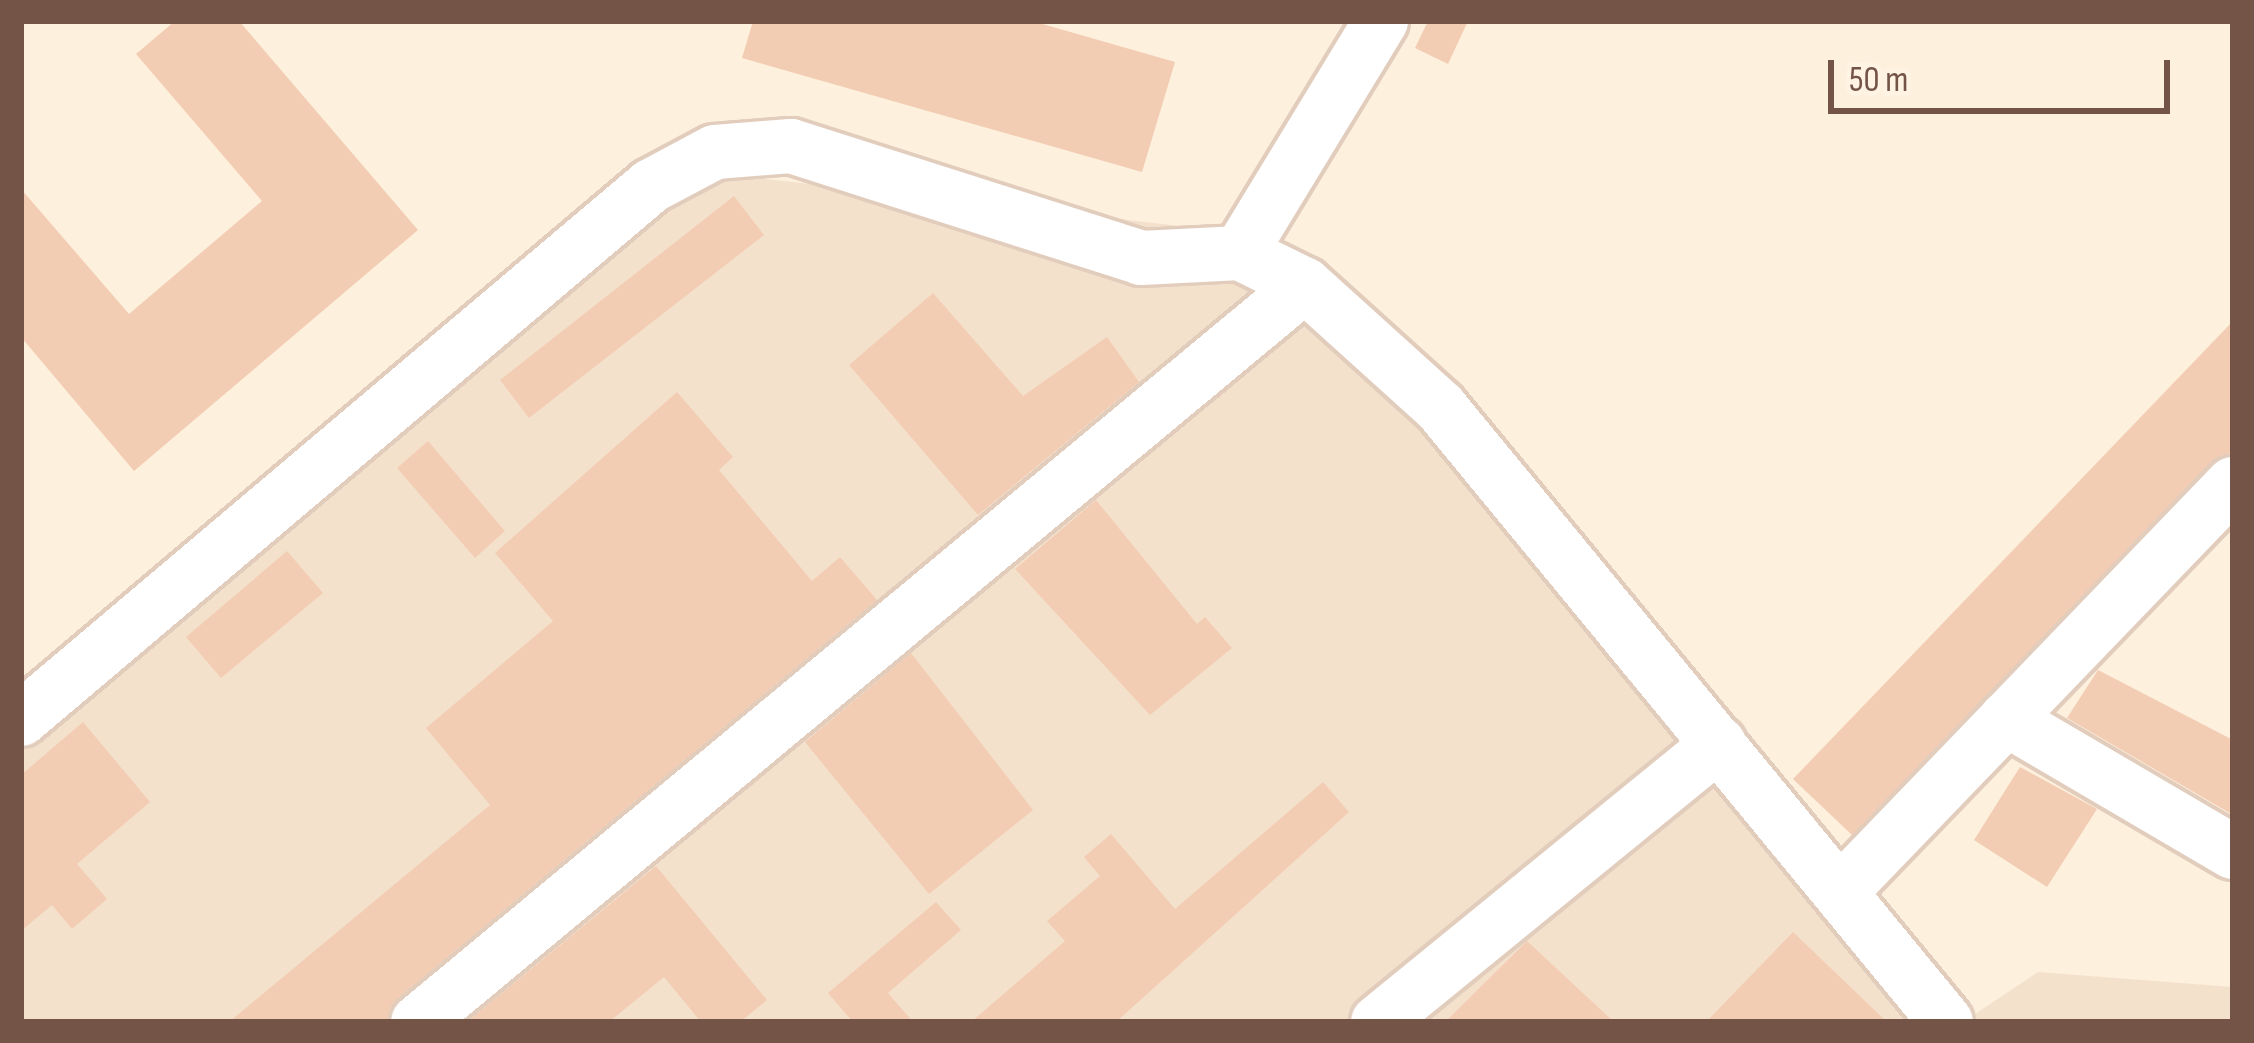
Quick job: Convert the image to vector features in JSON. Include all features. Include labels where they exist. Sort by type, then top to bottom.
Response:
[{"type":"street","points":[[1240,254],[1381,21]]},
{"type":"street","points":[[21,719],[651,186],[715,152],[791,146],[1141,258],[1240,254],[1305,285],[1440,407],[1946,1022]]},
{"type":"street","points":[[418,1022],[1305,285]]},
{"type":"street","points":[[1841,891],[2233,484]]},
{"type":"street","points":[[2006,718],[2233,852]]},
{"type":"street","points":[[1378,1022],[1719,744]]},
{"type":"shaded area","points":[[688,170],[1268,236],[1946,1022],[21,1022],[21,715]]},
{"type":"shaded area","points":[[2038,972],[2233,987],[2233,1022],[1963,1022]]},
{"type":"building","points":[[175,21],[239,21],[418,230],[134,471],[21,337],[21,189],[129,314],[262,201],[136,54]]},
{"type":"building","points":[[753,21],[1032,21],[1175,62],[1142,172],[742,58]]},
{"type":"building","points":[[1428,21],[1468,21],[1448,64],[1415,48]]},
{"type":"building","points":[[734,196],[764,235],[529,418],[500,380]]},
{"type":"building","points":[[933,293],[1023,396],[1107,337],[1139,382],[978,515],[849,365]]},
{"type":"building","points":[[2233,321],[2233,450],[1852,835],[1793,779]]},
{"type":"building","points":[[677,392],[733,457],[719,470],[812,581],[840,557],[877,600],[398,998],[387,1022],[229,1022],[490,805],[426,728],[553,621],[495,553]]},
{"type":"building","points":[[428,441],[505,531],[475,558],[397,468]]},
{"type":"building","points":[[1096,500],[1197,624],[1205,617],[1232,648],[1150,715],[1015,569]]},
{"type":"building","points":[[287,551],[323,593],[221,678],[186,637]]},
{"type":"building","points":[[911,653],[1033,810],[929,894],[805,742]]},
{"type":"building","points":[[2098,670],[2233,740],[2233,815],[2067,718]]},
{"type":"building","points":[[83,722],[150,802],[77,864],[107,899],[72,929],[52,905],[21,931],[21,775]]},
{"type":"building","points":[[2020,767],[2097,809],[2047,887],[1974,840]]},
{"type":"building","points":[[1323,782],[1349,812],[1116,1022],[971,1022],[1065,941],[1047,921],[1100,876],[1084,857],[1111,834],[1175,909]]},
{"type":"building","points":[[656,866],[767,1000],[740,1022],[701,1022],[664,977],[609,1022],[467,1022]]},
{"type":"building","points":[[936,902],[961,930],[888,993],[913,1022],[853,1022],[828,993]]},
{"type":"building","points":[[1793,932],[1887,1022],[1706,1022]]},
{"type":"building","points":[[1527,941],[1614,1022],[1445,1022]]}]
